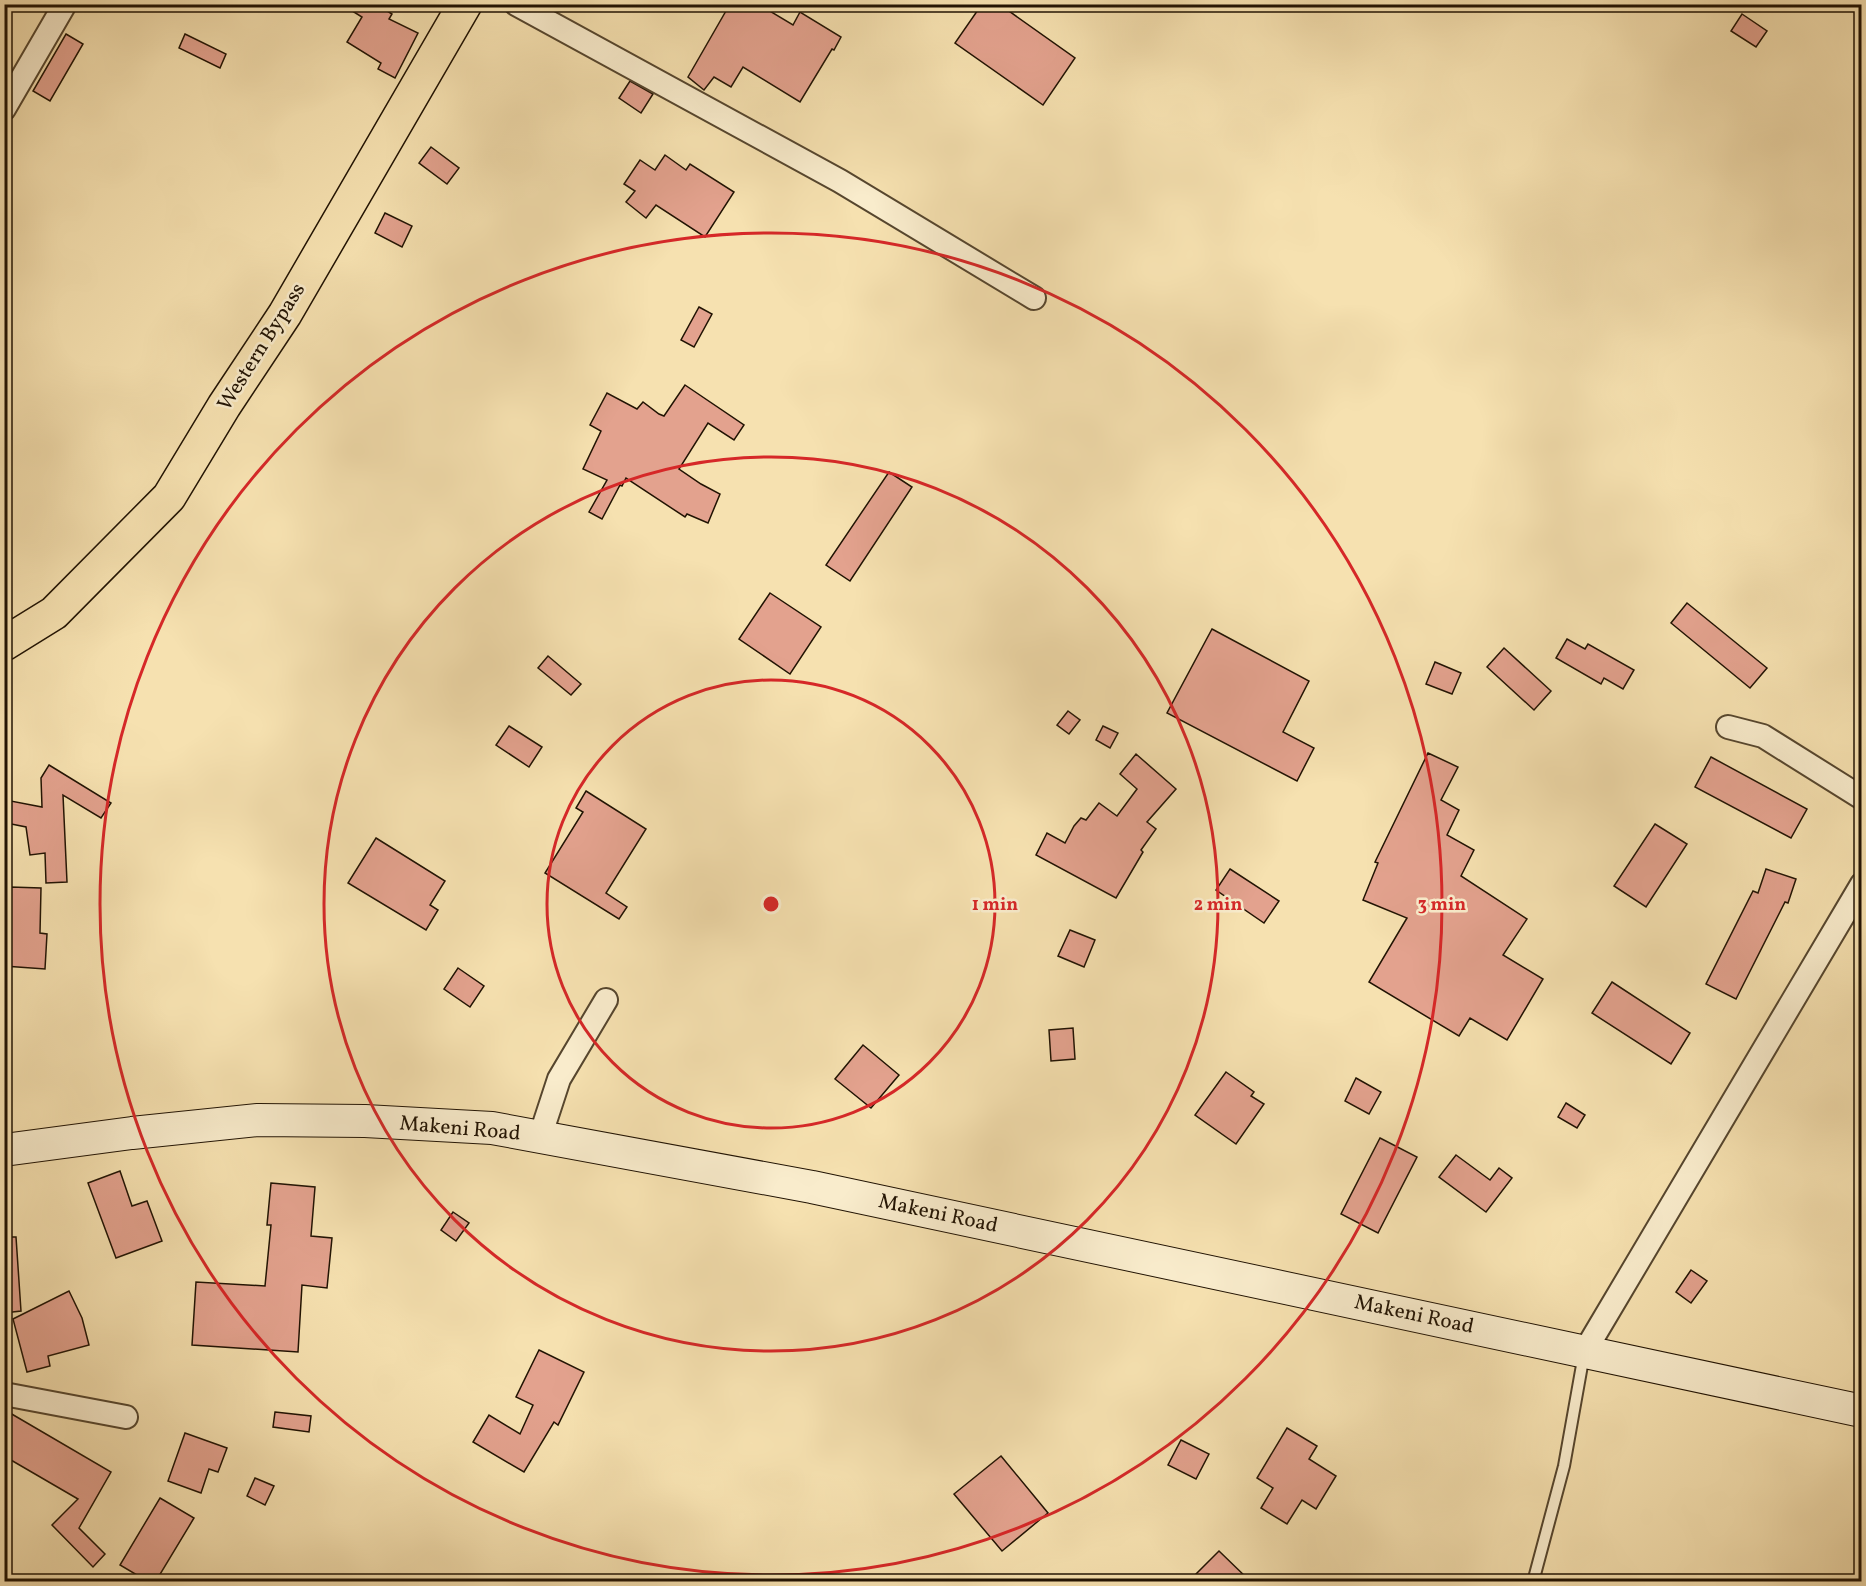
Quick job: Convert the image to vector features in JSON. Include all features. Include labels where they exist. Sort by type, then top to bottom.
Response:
[{"type":"main road","name":"Western Bypass","points":[[4,644],[54,613],[168,497],[224,406],[285,314],[465,4]]},
{"type":"main road","name":"Makeni Road","points":[[4,1150],[132,1133],[258,1120],[365,1121],[492,1128],[812,1187],[1862,1411]]},
{"type":"street","points":[[4,109],[65,4]]},
{"type":"street","points":[[516,4],[840,181],[1034,298]]},
{"type":"street","points":[[1728,727],[1763,736],[1862,798]]},
{"type":"street","points":[[1585,1351],[1862,884]]},
{"type":"street","points":[[540,1137],[559,1079],[606,1000]]},
{"type":"street","points":[[4,1394],[126,1417]]},
{"type":"lane","points":[[1533,1581],[1564,1466],[1585,1351]]},
{"type":"building","points":[[341,4],[376,4],[392,14],[389,19],[418,33],[395,78],[378,69],[381,63],[347,42],[362,17]]},
{"type":"building","points":[[730,4],[758,4],[793,25],[800,12],[841,37],[800,102],[743,67],[731,87],[714,77],[704,90],[688,77]]},
{"type":"building","points":[[982,4],[999,4],[1075,58],[1043,105],[955,43]]},
{"type":"building","points":[[1742,14],[1767,31],[1756,47],[1731,31]]},
{"type":"building","points":[[66,34],[83,44],[50,101],[33,91]]},
{"type":"building","points":[[185,34],[226,54],[220,68],[179,48]]},
{"type":"building","points":[[630,81],[653,94],[641,113],[619,98]]},
{"type":"building","points":[[431,147],[459,168],[447,184],[419,163]]},
{"type":"building","points":[[665,155],[686,170],[690,164],[734,192],[705,237],[656,205],[646,218],[626,202],[635,191],[624,184],[640,160],[655,170]]},
{"type":"building","points":[[385,213],[412,226],[402,247],[375,233]]},
{"type":"building","points":[[699,307],[712,314],[694,347],[681,340]]},
{"type":"building","points":[[685,385],[744,425],[734,440],[708,423],[679,469],[720,494],[708,523],[687,514],[685,517],[626,478],[602,519],[589,512],[607,480],[583,469],[601,431],[590,425],[607,393],[637,409],[643,402],[664,416]]},
{"type":"building","points":[[889,472],[912,487],[850,581],[826,565]]},
{"type":"building","points":[[770,593],[821,627],[790,674],[739,639]]},
{"type":"building","points":[[1687,603],[1767,668],[1750,688],[1671,623]]},
{"type":"building","points":[[1212,629],[1309,681],[1283,732],[1314,748],[1297,781],[1167,713]]},
{"type":"building","points":[[1567,639],[1585,649],[1588,644],[1634,670],[1623,689],[1604,678],[1601,684],[1556,658]]},
{"type":"building","points":[[1504,648],[1551,691],[1534,710],[1487,667]]},
{"type":"building","points":[[548,656],[581,684],[571,695],[538,668]]},
{"type":"building","points":[[1435,662],[1461,673],[1452,694],[1426,684]]},
{"type":"building","points":[[1068,711],[1080,720],[1069,734],[1057,725]]},
{"type":"building","points":[[509,726],[542,747],[529,767],[496,745]]},
{"type":"building","points":[[1103,726],[1118,733],[1110,748],[1096,740]]},
{"type":"building","points":[[1428,753],[1458,767],[1441,800],[1459,810],[1447,835],[1474,850],[1461,876],[1527,919],[1503,955],[1543,979],[1507,1040],[1470,1018],[1459,1036],[1369,982],[1407,918],[1363,900],[1378,863],[1375,862]]},
{"type":"building","points":[[1136,754],[1176,789],[1147,822],[1156,829],[1141,850],[1143,852],[1116,898],[1036,855],[1047,833],[1065,843],[1074,826],[1081,818],[1086,820],[1099,803],[1117,816],[1137,789],[1120,774]]},
{"type":"building","points":[[1711,757],[1807,809],[1791,838],[1695,787]]},
{"type":"building","points":[[49,765],[111,803],[101,818],[63,795],[67,882],[46,883],[45,853],[30,855],[26,827],[6,823],[11,801],[42,807],[41,778]]},
{"type":"building","points":[[586,791],[646,829],[606,893],[627,907],[619,919],[545,873],[583,812],[576,808]]},
{"type":"building","points":[[1655,824],[1687,844],[1646,907],[1614,886]]},
{"type":"building","points":[[376,838],[445,881],[430,905],[438,910],[426,930],[348,883]]},
{"type":"building","points":[[1230,869],[1279,901],[1264,923],[1216,890]]},
{"type":"building","points":[[1766,869],[1796,879],[1788,903],[1785,902],[1736,999],[1706,984],[1753,891],[1758,893]]},
{"type":"building","points":[[10,887],[41,888],[40,933],[47,934],[45,969],[4,966],[4,931],[8,931]]},
{"type":"building","points":[[1070,930],[1095,940],[1084,967],[1058,956]]},
{"type":"building","points":[[458,968],[484,986],[470,1007],[444,989]]},
{"type":"building","points":[[1612,982],[1690,1033],[1671,1064],[1592,1013]]},
{"type":"building","points":[[1073,1028],[1075,1059],[1051,1061],[1049,1030]]},
{"type":"building","points":[[863,1045],[899,1075],[871,1108],[835,1079]]},
{"type":"building","points":[[1226,1072],[1254,1092],[1251,1096],[1264,1104],[1236,1144],[1195,1115]]},
{"type":"building","points":[[1356,1078],[1381,1092],[1369,1114],[1345,1101]]},
{"type":"building","points":[[1566,1103],[1585,1115],[1577,1128],[1558,1117]]},
{"type":"building","points":[[1380,1138],[1417,1157],[1378,1233],[1341,1214]]},
{"type":"building","points":[[1456,1155],[1490,1180],[1499,1168],[1512,1178],[1486,1212],[1439,1177]]},
{"type":"building","points":[[120,1171],[132,1206],[147,1201],[162,1241],[116,1258],[88,1183]]},
{"type":"building","points":[[271,1183],[315,1187],[311,1236],[332,1238],[327,1288],[302,1285],[298,1352],[192,1345],[196,1282],[265,1286],[271,1225],[267,1225]]},
{"type":"building","points":[[453,1212],[469,1223],[456,1241],[441,1230]]},
{"type":"building","points":[[4,1237],[16,1237],[21,1311],[4,1313]]},
{"type":"building","points":[[1691,1270],[1707,1281],[1691,1303],[1676,1292]]},
{"type":"building","points":[[69,1291],[82,1318],[89,1345],[48,1356],[50,1366],[27,1372],[13,1319]]},
{"type":"building","points":[[539,1350],[584,1372],[558,1425],[554,1422],[524,1472],[473,1442],[489,1415],[520,1434],[533,1405],[516,1397]]},
{"type":"building","points":[[275,1412],[311,1416],[309,1432],[273,1427]]},
{"type":"building","points":[[10,1413],[111,1472],[79,1528],[105,1554],[93,1567],[52,1525],[78,1499],[4,1456],[4,1423]]},
{"type":"building","points":[[1287,1428],[1317,1446],[1309,1459],[1336,1476],[1316,1509],[1302,1500],[1287,1524],[1261,1508],[1273,1488],[1257,1478]]},
{"type":"building","points":[[185,1433],[227,1448],[218,1472],[209,1469],[201,1493],[168,1481]]},
{"type":"building","points":[[1181,1440],[1209,1454],[1196,1479],[1168,1465]]},
{"type":"building","points":[[1001,1456],[1048,1513],[1002,1551],[954,1494]]},
{"type":"building","points":[[255,1478],[274,1486],[265,1505],[247,1496]]},
{"type":"building","points":[[160,1498],[194,1518],[156,1581],[147,1581],[120,1565]]},
{"type":"building","points":[[1219,1551],[1250,1581],[1189,1581]]}]
